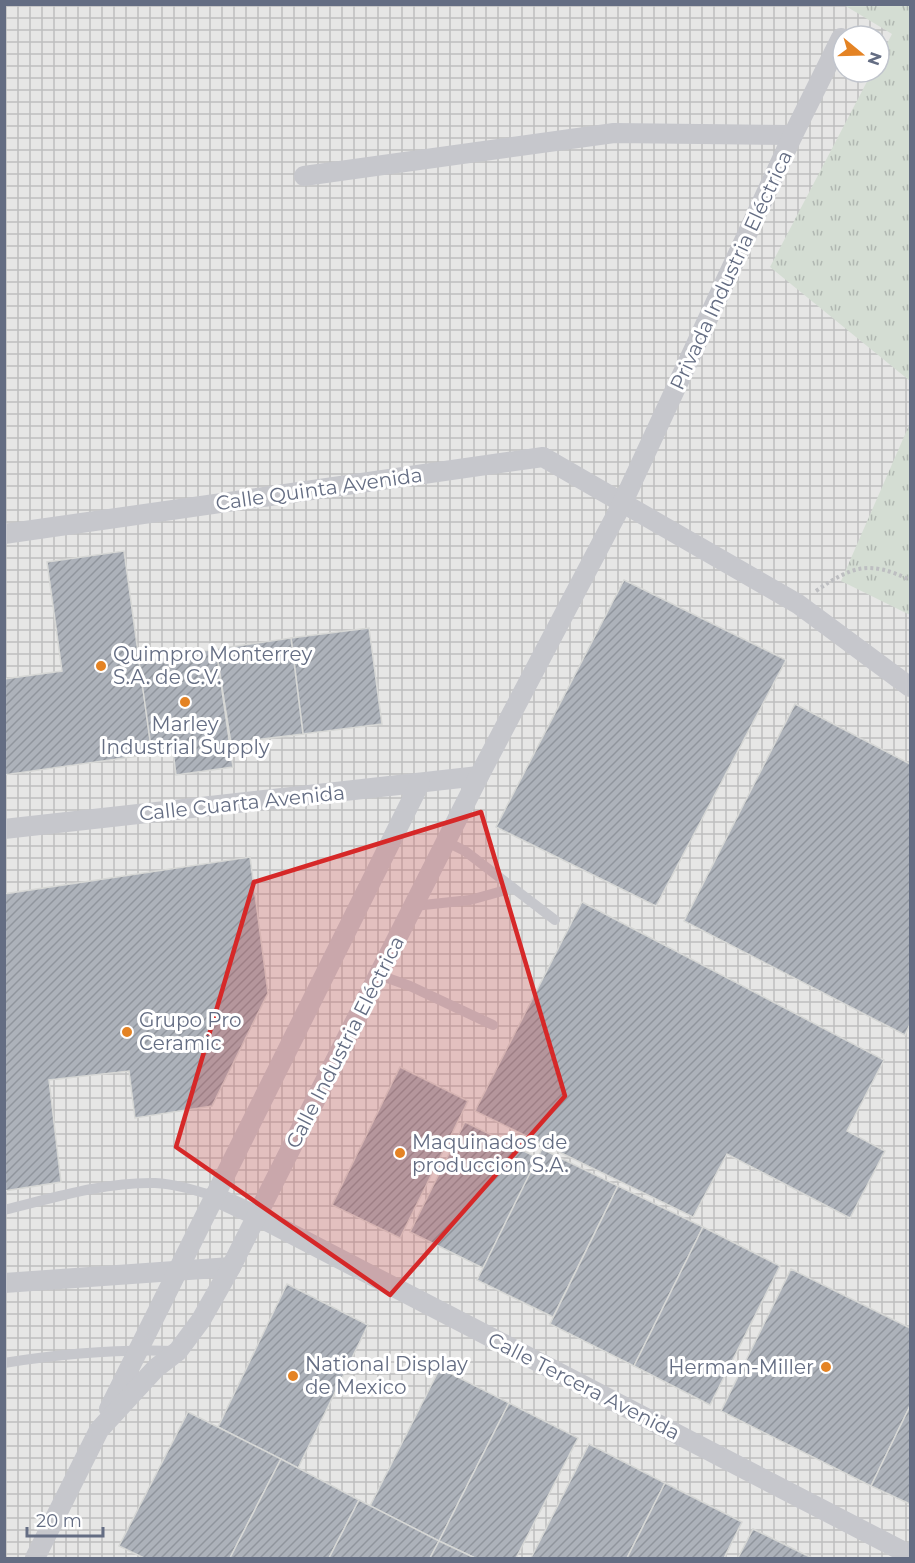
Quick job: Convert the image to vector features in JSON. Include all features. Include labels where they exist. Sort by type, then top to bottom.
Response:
[{"type":"street","name":"Privada Industria Eléctrica","points":[[623,502],[793,135],[831,58]]},
{"type":"street","points":[[304,176],[614,133],[793,135]]},
{"type":"street","name":"Calle Quinta Avenida","points":[[4,534],[543,457],[798,604],[910,687]]},
{"type":"street","name":"Calle Industria Eléctrica","points":[[35,1558],[99,1430],[156,1368],[178,1351],[201,1320],[231,1267],[479,776],[623,502]]},
{"type":"street","name":"Calle Cuarta Avenida","points":[[4,829],[479,776]]},
{"type":"street","points":[[99,1430],[420,783]]},
{"type":"street","name":"Calle Tercera Avenida","points":[[214,1196],[257,1216],[910,1555]]},
{"type":"street","points":[[4,1283],[231,1267]]},
{"type":"lane","points":[[447,842],[465,851],[555,921]]},
{"type":"lane","points":[[414,906],[470,900],[513,888]]},
{"type":"lane","points":[[380,975],[410,986],[493,1025]]},
{"type":"lane","points":[[4,1210],[104,1187],[155,1183],[185,1187],[214,1196]]},
{"type":"lane","points":[[4,1363],[62,1354],[138,1350],[178,1351]]},
{"type":"path","points":[[798,604],[840,575],[864,567],[880,568],[910,580]]},
{"type":"highlighted area","points":[[481,812],[565,1096],[390,1295],[176,1147],[254,882]]},
{"type":"shaded area","points":[[5,5],[910,5],[910,1558],[5,1558]]},
{"type":"green space","points":[[844,5],[910,5],[910,381],[770,267],[866,84],[891,84],[891,24],[875,24]]},
{"type":"green space","points":[[910,423],[910,615],[841,581]]},
{"type":"building","name":"Quimpro Monterrey S.A. de C.V.","points":[[124,551],[152,754],[4,775],[4,679],[62,671],[47,562]]},
{"type":"building","points":[[624,580],[786,660],[656,906],[496,827]]},
{"type":"building","points":[[369,628],[382,724],[303,734],[291,638]]},
{"type":"building","points":[[291,638],[303,734],[231,743],[216,649]]},
{"type":"building","name":"Marley Industrial Supply","points":[[216,649],[233,767],[176,775],[173,751],[152,754],[139,661]]},
{"type":"building","points":[[795,704],[910,764],[910,1024],[905,1035],[684,921]]},
{"type":"building","name":"Grupo Pro Ceramic","points":[[250,857],[268,993],[212,1106],[135,1118],[129,1071],[49,1080],[61,1182],[4,1191],[4,894]]},
{"type":"building","points":[[582,902],[884,1060],[847,1131],[885,1151],[850,1218],[727,1154],[693,1217],[475,1111]]},
{"type":"building","name":"Maquinados de produccion S.A.","points":[[400,1067],[468,1101],[400,1238],[332,1205]]},
{"type":"building","points":[[465,1122],[538,1158],[483,1268],[410,1232]]},
{"type":"building","points":[[542,1149],[618,1186],[553,1317],[477,1280]]},
{"type":"building","points":[[618,1186],[703,1227],[634,1366],[550,1324]]},
{"type":"building","points":[[703,1227],[780,1266],[710,1405],[634,1366]]},
{"type":"building","name":"Herman-Miller","points":[[791,1269],[910,1328],[910,1406],[871,1486],[721,1411]]},
{"type":"building","name":"National Display de Mexico","points":[[287,1284],[368,1325],[298,1468],[218,1427]]},
{"type":"building","points":[[440,1368],[509,1403],[439,1541],[370,1506]]},
{"type":"building","points":[[509,1403],[578,1438],[516,1558],[475,1558],[439,1541]]},
{"type":"building","points":[[910,1406],[910,1504],[871,1486]]},
{"type":"building","points":[[188,1412],[281,1459],[230,1558],[144,1558],[119,1546]]},
{"type":"building","points":[[589,1444],[665,1483],[627,1558],[531,1558]]},
{"type":"building","points":[[281,1459],[359,1500],[329,1558],[230,1558]]},
{"type":"building","points":[[665,1483],[742,1522],[724,1558],[627,1558]]},
{"type":"building","points":[[359,1500],[439,1541],[430,1558],[329,1558]]},
{"type":"building","points":[[753,1529],[812,1558],[738,1558]]},
{"type":"building","points":[[439,1541],[475,1558],[430,1558]]},
{"type":"place","name":"Quimpro Monterrey S.A. de C.V.","points":[[101,666]]},
{"type":"place","name":"Marley Industrial Supply","points":[[185,702]]},
{"type":"place","name":"Grupo Pro Ceramic","points":[[127,1032]]},
{"type":"place","name":"Maquinados de produccion S.A.","points":[[400,1153]]},
{"type":"place","name":"Herman-Miller","points":[[826,1367]]},
{"type":"place","name":"National Display de Mexico","points":[[293,1376]]}]
